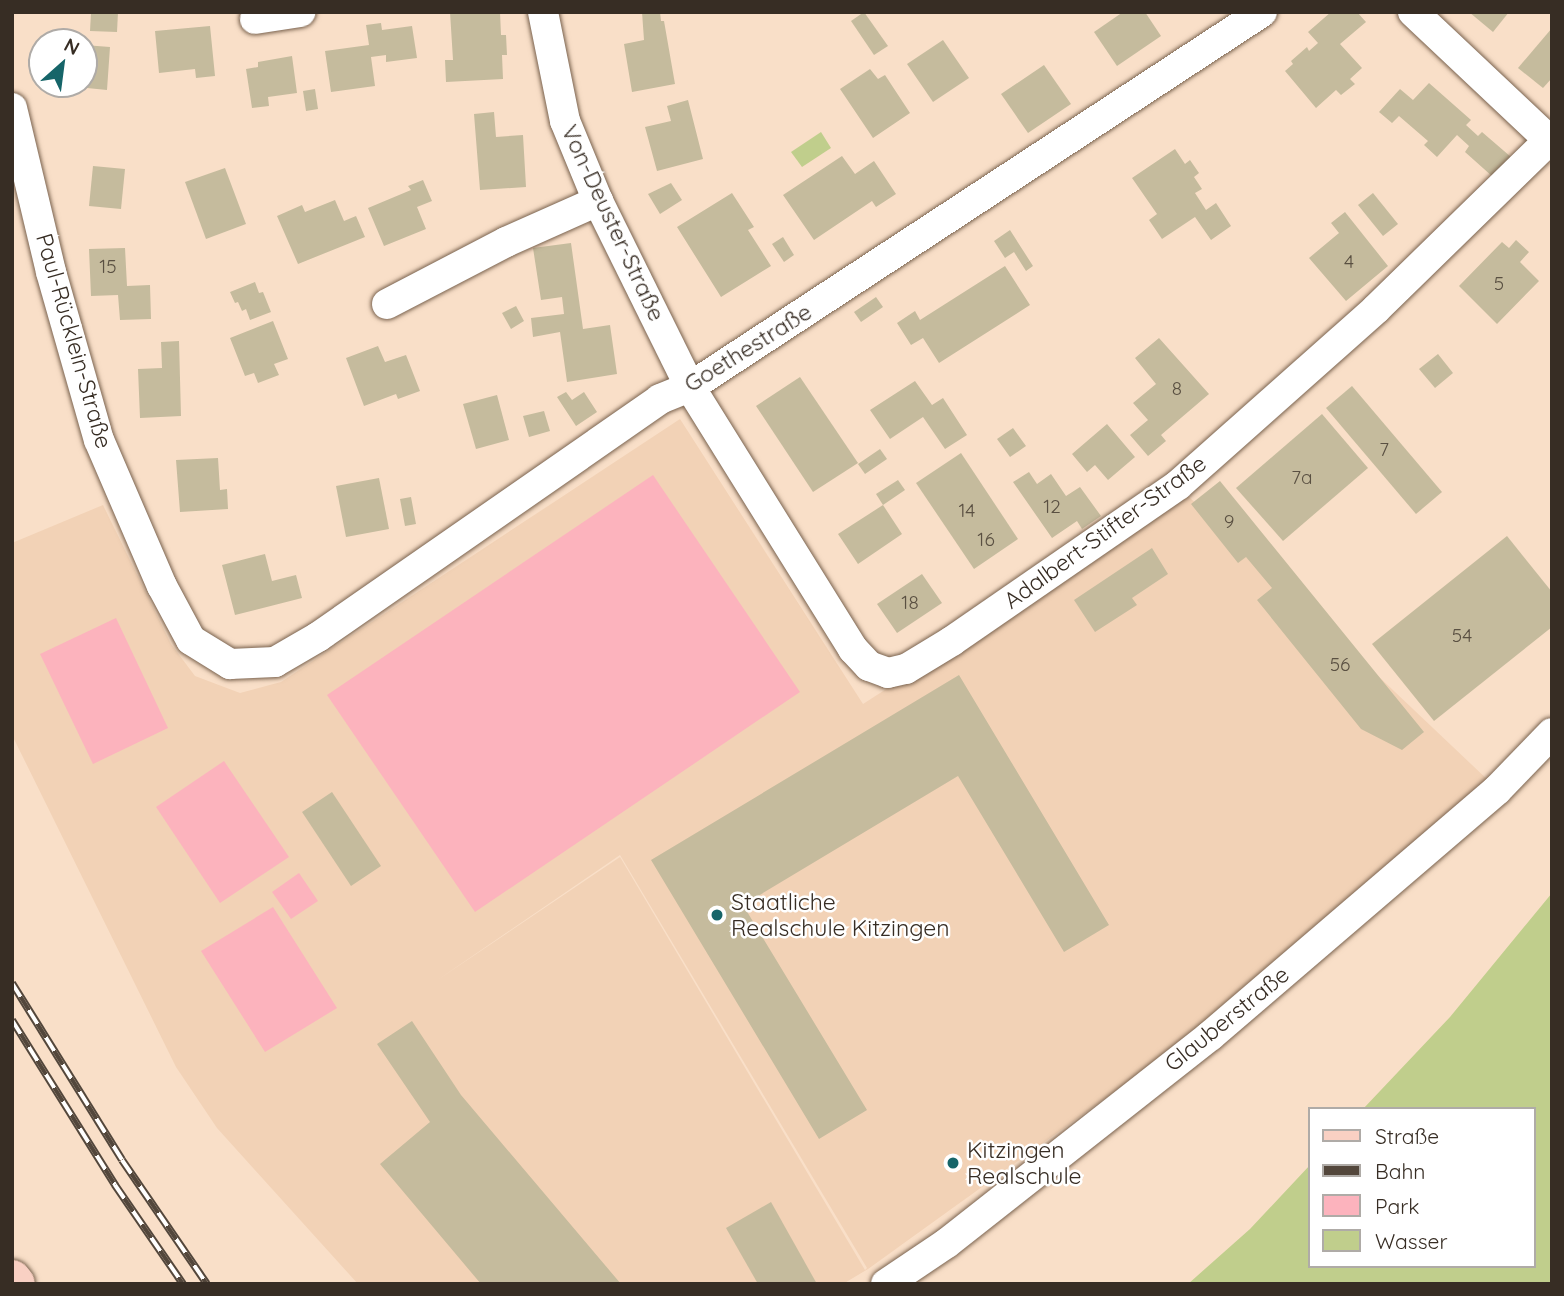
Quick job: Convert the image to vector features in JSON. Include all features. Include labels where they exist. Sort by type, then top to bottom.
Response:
[{"type":"main road","points":[[12,1279],[16,1284]]},
{"type":"street","points":[[255,19],[300,12]]},
{"type":"street","name":"Von-Deuster-Straße","points":[[543,12],[565,121],[598,201],[690,387]]},
{"type":"street","name":"Goethestraße","points":[[230,664],[275,662],[318,637],[660,400],[690,387],[1262,12]]},
{"type":"street","name":"Adalbert-Stifter-Straße","points":[[690,387],[853,649],[869,666],[888,673],[906,669],[953,641],[1178,485],[1376,309],[1550,141],[1413,12]]},
{"type":"street","name":"Paul-Rücklein-Straße","points":[[12,108],[51,272],[99,440],[162,586],[191,640],[230,664]]},
{"type":"street","points":[[387,304],[506,242],[598,201]]},
{"type":"street","name":"Glauberstraße","points":[[886,1284],[947,1243],[1210,1036],[1497,790],[1552,733]]},
{"type":"shaded area","points":[[680,419],[863,704],[1187,495],[1490,782],[1204,1027],[868,1269],[843,1284],[358,1284],[217,1128],[176,1067],[12,735],[12,543],[103,505],[171,644],[195,676],[240,693],[281,682]],"holes":[[[620,855],[867,1268],[865,1270],[620,857],[436,981]]]},
{"type":"green space","points":[[653,475],[800,692],[475,912],[327,695]]},
{"type":"green space","points":[[116,618],[168,728],[93,764],[40,654]]},
{"type":"green space","points":[[224,761],[289,857],[220,903],[156,807]]},
{"type":"green space","points":[[299,873],[318,901],[291,919],[272,892]]},
{"type":"green space","points":[[273,907],[337,1008],[265,1052],[201,951]]},
{"type":"water","points":[[821,132],[831,148],[802,167],[791,152]]},
{"type":"water","points":[[1552,893],[1552,1284],[1188,1284],[1250,1229],[1308,1167],[1308,1268],[1536,1268],[1536,1107],[1365,1107],[1450,1017]]},
{"type":"building","points":[[118,12],[117,32],[98,31],[98,28],[90,28],[91,13]]},
{"type":"building","points":[[450,12],[500,12],[501,35],[506,35],[507,55],[502,55],[503,79],[446,82],[445,60],[453,60]]},
{"type":"building","points":[[642,12],[660,12],[675,84],[632,92],[624,44],[644,40]]},
{"type":"building","points":[[864,12],[888,46],[874,55],[851,21]]},
{"type":"building","points":[[1123,12],[1145,12],[1161,36],[1117,66],[1094,32]]},
{"type":"building","points":[[1331,12],[1357,12],[1366,22],[1340,44],[1362,68],[1350,79],[1355,84],[1341,95],[1336,90],[1316,108],[1285,71],[1293,64],[1291,61],[1307,47],[1309,51],[1318,43],[1308,32]]},
{"type":"building","points":[[1469,12],[1509,12],[1493,32]]},
{"type":"building","points":[[381,23],[382,30],[412,26],[417,58],[386,62],[386,55],[371,57],[375,86],[331,92],[325,51],[369,45],[366,25]]},
{"type":"building","points":[[210,26],[215,76],[196,78],[195,69],[159,73],[155,31]]},
{"type":"building","points":[[1552,28],[1552,78],[1543,88],[1518,68]]},
{"type":"building","points":[[943,40],[969,78],[933,102],[907,64]]},
{"type":"building","points":[[98,46],[110,47],[107,90],[98,89]]},
{"type":"building","points":[[292,56],[297,93],[268,97],[269,106],[252,108],[246,69],[258,67],[258,62]]},
{"type":"building","points":[[1044,65],[1071,104],[1028,133],[1001,94]]},
{"type":"building","points":[[870,69],[878,79],[885,75],[910,113],[873,138],[840,89]]},
{"type":"building","points":[[1429,83],[1471,120],[1466,125],[1478,136],[1482,132],[1511,157],[1493,177],[1465,152],[1469,146],[1457,135],[1437,157],[1424,145],[1428,141],[1399,116],[1392,123],[1379,112],[1400,89],[1413,100]]},
{"type":"building","points":[[315,89],[318,109],[306,111],[303,91]]},
{"type":"building","points":[[688,100],[703,159],[657,171],[645,127],[671,121],[667,106]]},
{"type":"building","points":[[494,112],[496,137],[523,135],[526,187],[480,190],[474,114]]},
{"type":"building","points":[[1175,149],[1185,164],[1190,160],[1199,173],[1194,177],[1202,189],[1195,193],[1206,210],[1216,203],[1231,226],[1211,240],[1195,217],[1162,239],[1149,220],[1157,214],[1132,178]]},
{"type":"building","points":[[842,156],[855,174],[874,161],[896,194],[876,207],[872,201],[814,240],[783,195]]},
{"type":"building","points":[[93,166],[125,169],[121,209],[89,206]]},
{"type":"building","points":[[225,168],[246,224],[206,239],[185,182]]},
{"type":"building","points":[[423,180],[432,201],[417,207],[426,229],[384,246],[368,208],[411,190],[408,186]]},
{"type":"building","points":[[671,183],[682,200],[660,214],[648,194]]},
{"type":"building","points":[[732,193],[754,227],[748,230],[771,266],[721,297],[677,227]]},
{"type":"building","points":[[1373,193],[1398,224],[1383,236],[1358,205]]},
{"type":"building","points":[[335,200],[344,221],[356,216],[365,237],[298,264],[277,216],[302,205],[305,212]]},
{"type":"building","points":[[1345,212],[1388,266],[1346,301],[1309,258],[1339,233],[1331,223]]},
{"type":"building","points":[[1010,230],[1033,266],[1026,271],[1014,252],[1005,258],[994,241]]},
{"type":"building","points":[[783,237],[794,255],[784,262],[772,244]]},
{"type":"building","points":[[1516,240],[1529,252],[1520,262],[1539,281],[1497,324],[1459,286],[1502,242],[1509,248]]},
{"type":"building","points":[[571,243],[583,329],[610,325],[617,374],[567,382],[560,332],[533,337],[531,318],[564,314],[562,297],[541,300],[533,248]]},
{"type":"building","points":[[125,248],[127,286],[150,285],[151,319],[120,320],[118,295],[91,296],[89,249]]},
{"type":"building","points":[[1005,266],[1030,305],[939,363],[923,338],[911,345],[897,323],[915,311],[920,320]]},
{"type":"building","points":[[255,282],[259,293],[263,292],[271,312],[250,320],[246,309],[242,311],[230,292]]},
{"type":"building","points":[[876,297],[883,307],[861,322],[854,312]]},
{"type":"building","points":[[516,306],[524,321],[511,329],[502,313]]},
{"type":"building","points":[[273,321],[288,359],[274,364],[279,375],[258,383],[254,373],[245,376],[230,338]]},
{"type":"building","points":[[1159,338],[1209,394],[1161,435],[1166,441],[1148,456],[1130,435],[1148,420],[1133,403],[1156,384],[1135,358]]},
{"type":"building","points":[[179,341],[181,416],[140,418],[138,369],[162,368],[161,342]]},
{"type":"building","points":[[378,346],[385,362],[406,355],[420,391],[398,399],[396,394],[364,406],[346,358]]},
{"type":"building","points":[[1438,354],[1453,373],[1435,388],[1419,369]]},
{"type":"building","points":[[800,377],[858,463],[813,492],[756,406]]},
{"type":"building","points":[[915,381],[932,405],[943,398],[967,435],[945,449],[923,417],[890,439],[870,410]]},
{"type":"building","points":[[1352,386],[1442,492],[1416,514],[1326,408]]},
{"type":"building","points":[[566,392],[572,400],[584,392],[597,412],[576,426],[557,397]]},
{"type":"building","points":[[497,395],[509,440],[476,449],[463,404]]},
{"type":"building","points":[[544,411],[550,431],[529,437],[523,416]]},
{"type":"building","points":[[1322,414],[1368,468],[1283,541],[1236,488]]},
{"type":"building","points":[[1107,424],[1135,457],[1108,480],[1095,465],[1087,472],[1072,454]]},
{"type":"building","points":[[1013,428],[1026,446],[1010,457],[997,439]]},
{"type":"building","points":[[880,449],[887,459],[865,474],[858,464]]},
{"type":"building","points":[[961,453],[1018,539],[974,569],[916,483]]},
{"type":"building","points":[[218,458],[220,490],[227,489],[228,509],[180,512],[176,460]]},
{"type":"building","points":[[1029,472],[1037,484],[1051,474],[1066,496],[1080,487],[1101,516],[1082,529],[1077,521],[1052,538],[1013,482]]},
{"type":"building","points":[[379,478],[389,529],[346,537],[336,486]]},
{"type":"building","points":[[898,480],[905,490],[883,505],[876,494]]},
{"type":"building","points":[[1220,481],[1424,732],[1402,750],[1361,729],[1257,600],[1272,588],[1246,557],[1238,563],[1191,504]]},
{"type":"building","points":[[411,497],[416,524],[405,526],[400,499]]},
{"type":"building","points":[[883,505],[902,534],[858,564],[838,534]]},
{"type":"building","points":[[1507,536],[1552,592],[1552,627],[1434,721],[1372,644]]},
{"type":"building","points":[[1152,548],[1168,574],[1132,598],[1137,605],[1095,632],[1074,600]]},
{"type":"building","points":[[265,554],[272,581],[296,575],[302,598],[235,615],[222,565]]},
{"type":"building","points":[[922,574],[942,603],[897,633],[877,604]]},
{"type":"building","name":"Staatliche Realschule Kitzingen","points":[[959,675],[1109,925],[1064,952],[958,776],[743,905],[867,1110],[819,1139],[651,860]]},
{"type":"building","points":[[332,792],[381,866],[351,886],[302,812]]},
{"type":"building","points":[[412,1021],[461,1095],[621,1284],[481,1284],[380,1164],[430,1122],[377,1044]]},
{"type":"building","points":[[771,1202],[817,1284],[758,1284],[726,1228]]},
{"type":"railway","points":[[12,983],[122,1160],[207,1284]]},
{"type":"railway","points":[[12,1020],[115,1185],[183,1284]]},
{"type":"place","name":"Staatliche Realschule Kitzingen","points":[[717,915]]},
{"type":"place","name":"Kitzingen Realschule","points":[[953,1163]]}]
